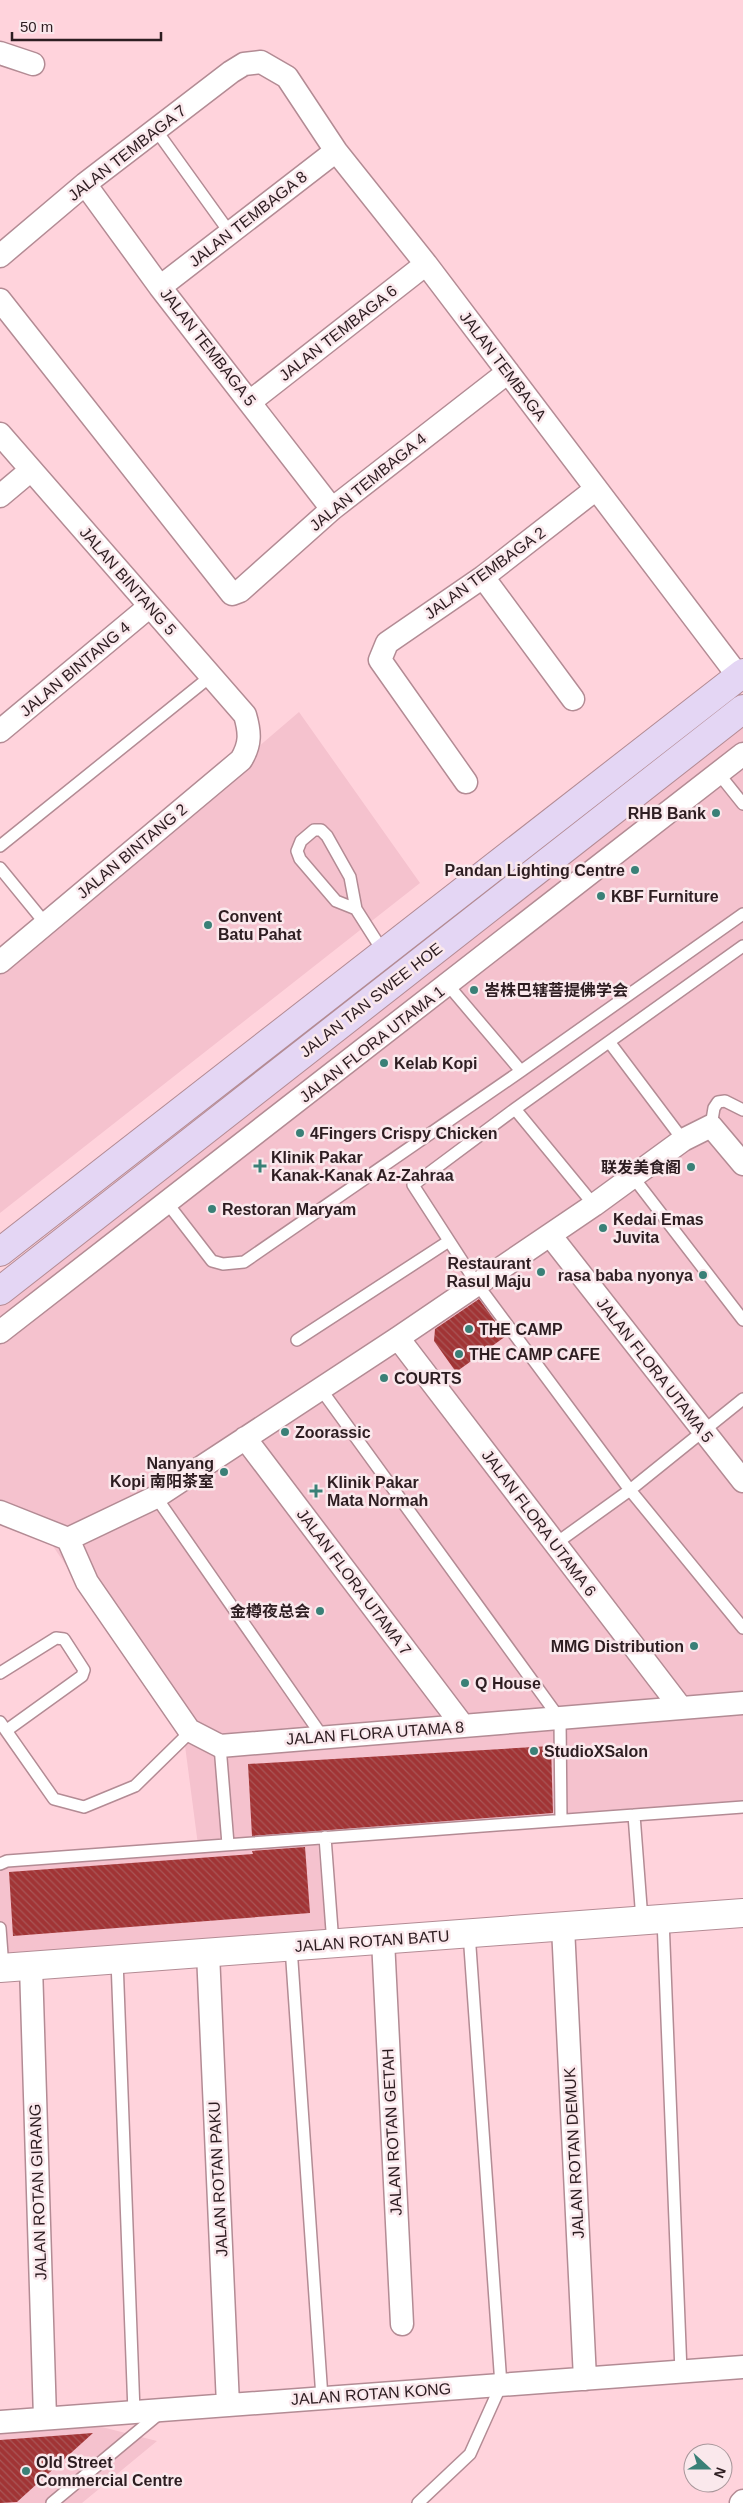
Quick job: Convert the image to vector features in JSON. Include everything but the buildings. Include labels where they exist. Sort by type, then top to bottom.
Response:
[{"type":"main road","name":"JALAN TAN SWEE HOE","points":[[0,1252],[385,955],[741,675]]},
{"type":"main road","name":"JALAN TAN SWEE HOE","points":[[0,1291],[743,709]]},
{"type":"street","points":[[0,53],[33,64]]},
{"type":"street","name":"JALAN TEMBAGA 7","points":[[0,256],[85,184],[231,72],[244,64],[261,62]]},
{"type":"street","name":"JALAN TEMBAGA","points":[[261,62],[286,77],[336,151],[426,264],[596,489],[741,675]]},
{"type":"street","name":"JALAN TEMBAGA 8","points":[[160,286],[336,151]]},
{"type":"street","name":"JALAN TEMBAGA 5","points":[[85,184],[160,286],[332,508]]},
{"type":"street","name":"JALAN TEMBAGA 6","points":[[250,401],[426,264]]},
{"type":"street","name":"JALAN TEMBAGA 4","points":[[0,300],[230,594],[240,591],[332,508],[508,372]]},
{"type":"street","name":"JALAN BINTANG 5","points":[[0,434],[246,715],[250,732]]},
{"type":"street","points":[[0,496],[31,470]]},
{"type":"street","name":"JALAN TEMBAGA 2","points":[[466,782],[380,660],[387,643],[483,577],[596,489]]},
{"type":"street","points":[[483,577],[573,699]]},
{"type":"street","name":"JALAN BINTANG 4","points":[[0,731],[150,606]]},
{"type":"street","name":"JALAN BINTANG 2","points":[[0,962],[241,760],[248,748],[250,732]]},
{"type":"street","name":"JALAN FLORA UTAMA 1","points":[[0,1332],[168,1204],[743,754]]},
{"type":"street","points":[[68,1539],[156,1497],[594,1206],[683,1140],[715,1129],[743,1164]]},
{"type":"street","name":"JALAN FLORA UTAMA 5","points":[[550,1235],[743,1481]]},
{"type":"street","name":"JALAN FLORA UTAMA 6","points":[[398,1338],[681,1708]]},
{"type":"street","name":"JALAN FLORA UTAMA 7","points":[[244,1438],[463,1726]]},
{"type":"street","points":[[0,1512],[68,1539],[87,1582],[190,1730],[220,1746]]},
{"type":"street","name":"JALAN FLORA UTAMA 8","points":[[220,1746],[322,1736],[560,1719],[743,1703]]},
{"type":"street","name":"JALAN ROTAN BATU","points":[[2,1968],[743,1913]]},
{"type":"street","name":"JALAN ROTAN DEMUK","points":[[564,1927],[584,2379]]},
{"type":"street","name":"JALAN ROTAN GETAH","points":[[383,1940],[402,2324]]},
{"type":"street","name":"JALAN ROTAN PAKU","points":[[208,1953],[228,2404]]},
{"type":"street","name":"JALAN ROTAN GIRANG","points":[[31,1966],[45,2418]]},
{"type":"street","name":"JALAN ROTAN KONG","points":[[0,2422],[743,2367]]},
{"type":"lane","points":[[156,130],[230,233]]},
{"type":"lane","points":[[0,846],[211,676]]},
{"type":"lane","points":[[719,774],[743,804]]},
{"type":"lane","points":[[356,909],[336,901],[300,859],[297,851],[301,841],[314,830],[321,830],[327,836],[350,877],[356,909],[385,955]]},
{"type":"lane","points":[[0,868],[45,924]]},
{"type":"lane","points":[[168,1204],[212,1261],[223,1264],[244,1262],[521,1071],[743,914]]},
{"type":"lane","points":[[743,946],[414,1183],[414,1187],[477,1284],[630,1490],[743,1628]]},
{"type":"lane","points":[[448,985],[521,1071]]},
{"type":"lane","points":[[610,1043],[683,1140]]},
{"type":"lane","points":[[715,1129],[714,1108],[718,1102],[726,1101],[743,1110]]},
{"type":"lane","points":[[515,1109],[594,1206]]},
{"type":"lane","points":[[633,1177],[743,1320]]},
{"type":"lane","points":[[297,1340],[449,1241]]},
{"type":"lane","points":[[320,1388],[560,1719],[561,1820]]},
{"type":"lane","points":[[555,1544],[630,1490],[704,1433],[743,1399]]},
{"type":"lane","points":[[156,1497],[322,1736]]},
{"type":"lane","points":[[0,1673],[56,1638],[64,1639],[84,1670],[82,1676],[3,1726],[54,1799],[84,1807],[135,1786],[190,1730]]},
{"type":"lane","points":[[220,1746],[228,1844]]},
{"type":"lane","points":[[0,1863],[228,1844],[743,1807]]},
{"type":"lane","points":[[634,1815],[652,1920],[681,2372]]},
{"type":"lane","points":[[324,1837],[333,1944]]},
{"type":"lane","points":[[0,1928],[2,1968]]},
{"type":"lane","points":[[418,2503],[470,2454],[501,2385],[469,1934]]},
{"type":"lane","points":[[291,1947],[322,2398]]},
{"type":"lane","points":[[117,1960],[134,2412]]},
{"type":"lane","points":[[52,2503],[164,2409]]},
{"type":"shaded area","name":"Convent Batu Pahat","points":[[299,712],[420,883],[0,1213],[0,968]]},
{"type":"shaded area","points":[[743,717],[743,1802],[198,1845],[184,1738],[46,1536],[0,1518],[0,1295]]},
{"type":"shaded area","points":[[318,1843],[326,1934],[0,1957],[0,1859]]},
{"type":"shaded area","points":[[94,2425],[157,2441],[82,2503],[0,2503],[0,2431]]},
{"type":"place","name":"RHB Bank","points":[[716,813]]},
{"type":"place","name":"Pandan Lighting Centre","points":[[635,870]]},
{"type":"place","name":"KBF Furniture","points":[[601,896]]},
{"type":"place","name":"Convent Batu Pahat","points":[[208,925]]},
{"type":"place","name":"峇株巴辖菩提佛学会","points":[[474,990]]},
{"type":"place","name":"Kelab Kopi","points":[[384,1063]]},
{"type":"place","name":"4Fingers Crispy Chicken","points":[[300,1133]]},
{"type":"place","name":"Klinik Pakar Kanak-Kanak Az-Zahraa","points":[[260,1166]]},
{"type":"place","name":"联发美食阁","points":[[691,1167]]},
{"type":"place","name":"Restoran Maryam","points":[[212,1209]]},
{"type":"place","name":"Kedai Emas Juvita","points":[[603,1228]]},
{"type":"place","name":"Restaurant Rasul Maju","points":[[541,1272]]},
{"type":"place","name":"rasa baba nyonya","points":[[703,1275]]},
{"type":"place","name":"THE CAMP","points":[[469,1329]]},
{"type":"place","name":"THE CAMP CAFE","points":[[459,1354]]},
{"type":"place","name":"COURTS","points":[[384,1378]]},
{"type":"place","name":"Zoorassic","points":[[285,1432]]},
{"type":"place","name":"Nanyang Kopi 南阳茶室","points":[[224,1472]]},
{"type":"place","name":"Klinik Pakar Mata Normah","points":[[316,1491]]},
{"type":"place","name":"金樽夜总会","points":[[320,1611]]},
{"type":"place","name":"MMG Distribution","points":[[694,1646]]},
{"type":"place","name":"Q House","points":[[465,1683]]},
{"type":"place","name":"StudioXSalon","points":[[534,1751]]},
{"type":"place","name":"Old Street Commercial Centre","points":[[26,2471]]}]
